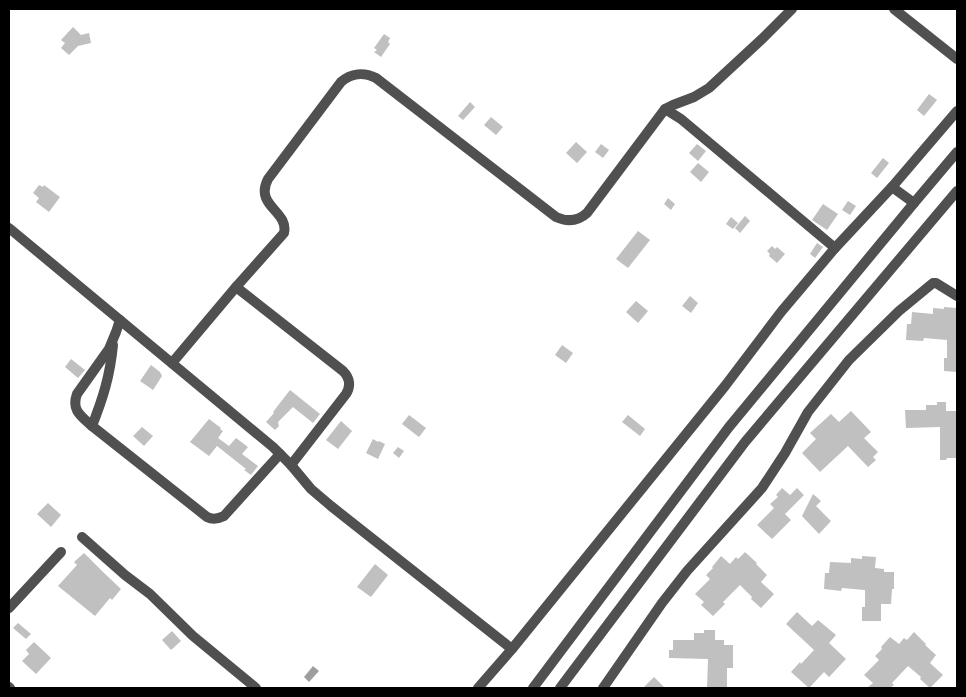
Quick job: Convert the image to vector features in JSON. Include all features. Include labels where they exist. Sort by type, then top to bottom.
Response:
[{"type":"street","points":[[172,363],[282,235],[285,230],[283,221],[266,201],[264,195],[265,184],[341,82],[349,76],[365,74],[376,78],[556,217],[574,220],[588,213],[665,109],[710,88],[792,9]]},
{"type":"street","points":[[894,9],[957,59]]},
{"type":"street","points":[[665,109],[681,119],[835,248]]},
{"type":"street","points":[[478,688],[512,649],[724,386],[781,312],[835,248],[892,187],[957,111]]},
{"type":"street","points":[[533,688],[729,427],[957,152]]},
{"type":"street","points":[[892,187],[914,202]]},
{"type":"street","points":[[560,688],[745,442],[957,190]]},
{"type":"street","points":[[9,228],[280,454],[307,484],[331,506],[512,649]]},
{"type":"street","points":[[603,688],[662,603],[687,571],[762,488],[808,412],[849,360],[899,311],[932,284],[936,284],[957,296]]},
{"type":"street","points":[[236,287],[343,371],[349,380],[349,388],[346,394],[291,465]]},
{"type":"street","points":[[120,320],[113,341],[104,357],[75,398],[79,415],[92,426],[207,517],[213,519],[219,519],[224,516],[280,454]]},
{"type":"street","points":[[92,426],[107,385],[113,341]]},
{"type":"street","points":[[82,537],[150,594],[193,636],[256,688]]},
{"type":"street","points":[[9,608],[61,552]]},
{"type":"shaded area","points":[[313,666],[319,671],[309,682],[304,677]]},
{"type":"building","points":[[73,27],[81,35],[89,33],[91,43],[78,46],[69,55],[61,48],[65,43],[61,40]]},
{"type":"building","points":[[384,34],[390,38],[388,42],[390,44],[381,57],[374,52],[377,50],[374,48]]},
{"type":"building","points":[[929,94],[937,100],[924,116],[917,110]]},
{"type":"building","points":[[470,102],[475,107],[463,120],[458,116]]},
{"type":"building","points":[[491,117],[503,127],[496,135],[484,125]]},
{"type":"building","points":[[576,142],[587,152],[577,163],[566,153]]},
{"type":"building","points":[[601,144],[609,150],[603,158],[595,152]]},
{"type":"building","points":[[697,144],[706,151],[698,161],[689,153]]},
{"type":"building","points":[[883,158],[889,163],[877,178],[871,173]]},
{"type":"building","points":[[698,163],[709,172],[701,182],[690,172]]},
{"type":"building","points":[[39,185],[43,187],[44,185],[60,197],[49,212],[36,202],[39,198],[33,193]]},
{"type":"building","points":[[668,198],[675,204],[671,210],[664,204]]},
{"type":"building","points":[[848,201],[856,206],[850,215],[842,210]]},
{"type":"building","points":[[823,204],[838,214],[827,230],[812,220]]},
{"type":"building","points":[[745,216],[750,221],[740,233],[735,228]]},
{"type":"building","points":[[731,217],[738,223],[733,229],[726,224]]},
{"type":"building","points":[[638,231],[650,240],[628,268],[616,259]]},
{"type":"building","points":[[817,243],[823,247],[815,258],[810,254]]},
{"type":"building","points":[[772,246],[775,249],[777,247],[785,254],[777,263],[769,256],[770,254],[767,251]]},
{"type":"building","points":[[690,296],[698,303],[691,313],[682,306]]},
{"type":"building","points":[[636,301],[648,311],[638,323],[626,312]]},
{"type":"building","points":[[944,307],[957,308],[957,372],[944,371],[944,358],[947,358],[947,340],[924,338],[923,341],[906,340],[907,324],[911,324],[912,312],[933,314],[933,308],[944,309]]},
{"type":"building","points":[[562,345],[573,353],[566,363],[555,355]]},
{"type":"building","points":[[71,359],[85,370],[78,378],[65,367]]},
{"type":"building","points":[[151,365],[162,376],[153,390],[140,381]]},
{"type":"building","points":[[290,390],[320,414],[313,423],[293,407],[278,422],[279,426],[275,430],[266,422]]},
{"type":"building","points":[[937,402],[946,402],[946,411],[957,411],[957,458],[940,460],[940,427],[906,428],[905,410],[926,410],[926,405],[937,405]]},
{"type":"building","points":[[851,411],[871,432],[864,438],[878,452],[873,457],[876,460],[868,467],[848,446],[820,472],[802,453],[816,439],[810,433],[831,414],[839,422]]},
{"type":"building","points":[[409,415],[426,428],[419,437],[402,424]]},
{"type":"building","points":[[628,415],[645,429],[640,436],[622,422]]},
{"type":"building","points":[[209,419],[221,428],[223,431],[218,438],[229,446],[236,438],[248,447],[242,454],[258,466],[251,475],[217,446],[209,456],[190,442]]},
{"type":"building","points":[[341,421],[352,431],[338,449],[326,440]]},
{"type":"building","points":[[142,427],[153,436],[144,446],[133,436]]},
{"type":"building","points":[[373,439],[385,444],[378,459],[366,453]]},
{"type":"building","points":[[398,447],[404,451],[399,458],[393,453]]},
{"type":"building","points":[[782,488],[790,495],[797,488],[804,495],[785,514],[791,520],[772,539],[757,525],[774,508],[770,504],[778,497],[776,495]]},
{"type":"building","points":[[813,494],[821,501],[816,506],[831,521],[819,534],[802,516]]},
{"type":"building","points":[[48,503],[61,515],[51,527],[37,514]]},
{"type":"building","points":[[745,552],[767,575],[761,582],[774,594],[761,608],[740,585],[723,602],[725,604],[713,616],[701,605],[704,602],[695,594],[710,579],[706,575],[721,556],[730,564],[736,557],[738,559]]},
{"type":"building","points":[[84,553],[121,589],[112,600],[110,598],[95,616],[58,586],[77,565],[74,562]]},
{"type":"building","points":[[862,556],[876,557],[875,568],[884,569],[884,572],[894,572],[894,589],[892,589],[891,604],[881,604],[881,621],[862,621],[862,607],[865,607],[865,590],[842,588],[841,591],[824,589],[825,573],[829,573],[830,562],[851,563],[851,558],[862,559]]},
{"type":"building","points":[[375,564],[388,575],[371,597],[357,587]]},
{"type":"building","points":[[797,612],[812,626],[818,620],[836,635],[829,643],[846,659],[829,677],[824,672],[809,688],[791,672],[814,650],[786,624]]},
{"type":"building","points":[[18,623],[31,634],[26,639],[13,628]]},
{"type":"building","points":[[704,630],[715,630],[715,640],[724,640],[724,645],[733,645],[733,668],[727,668],[727,688],[707,688],[708,659],[669,658],[669,650],[673,650],[673,640],[694,640],[694,633],[704,633]]},
{"type":"building","points":[[172,631],[181,641],[171,650],[162,640]]},
{"type":"building","points":[[914,632],[936,655],[930,663],[943,675],[930,688],[908,666],[892,683],[894,685],[890,688],[867,688],[873,683],[864,675],[879,660],[875,656],[882,649],[881,647],[890,637],[899,644],[904,638],[907,640]]},
{"type":"building","points":[[34,642],[51,658],[36,674],[22,661],[29,654],[26,650]]},
{"type":"building","points":[[654,677],[665,688],[643,688]]}]
